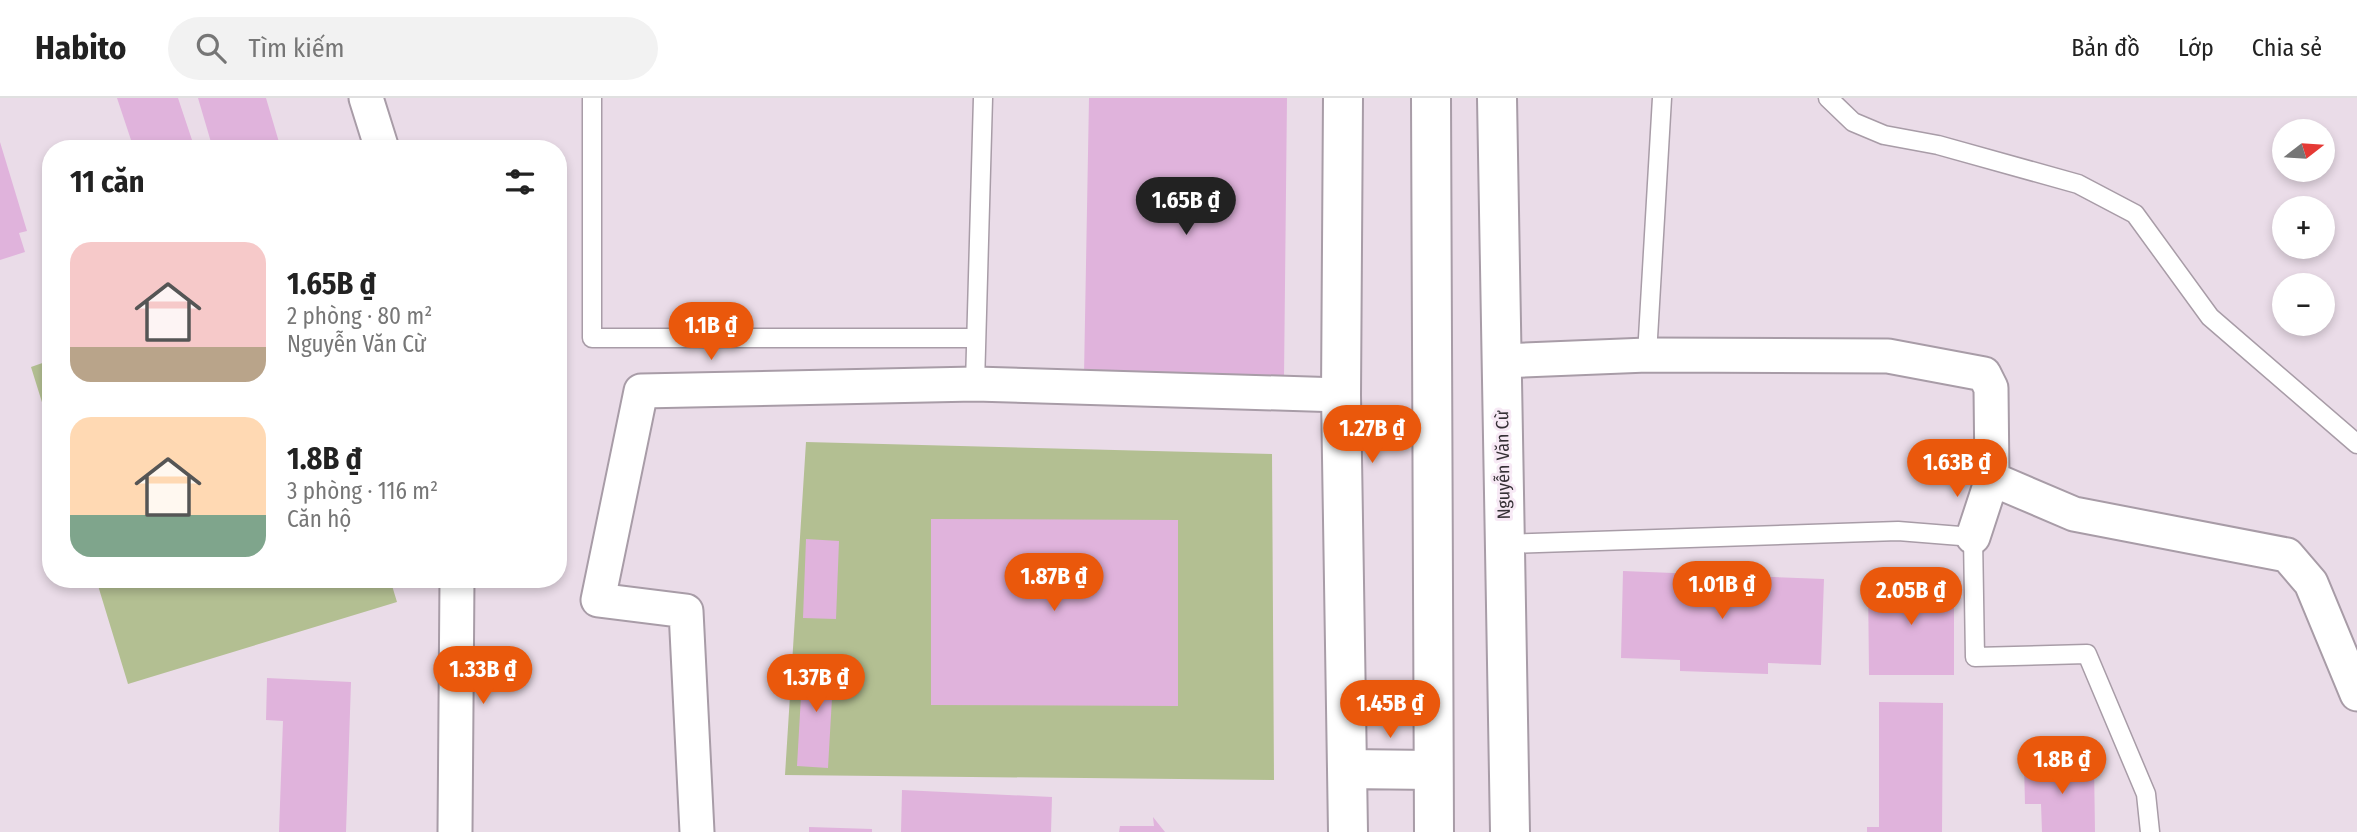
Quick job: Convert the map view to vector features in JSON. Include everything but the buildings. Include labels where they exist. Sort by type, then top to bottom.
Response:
[{"type":"main road","points":[[1343,98],[1341,395],[1348,832]]},
{"type":"main road","points":[[1432,98],[1434,832]]},
{"type":"main road","name":"Nguyễn Văn Cừ","points":[[1497,98],[1510,832]]},
{"type":"main road","points":[[1347,769],[1433,770]]},
{"type":"street","points":[[366,98],[379,140]]},
{"type":"street","points":[[1502,361],[1647,355],[1888,356],[1984,374],[1991,388],[1992,479],[1973,537]]},
{"type":"street","points":[[697,832],[686,611],[598,600],[641,391],[975,384],[1341,395]]},
{"type":"street","points":[[1992,479],[2074,514],[2287,555],[2311,583],[2357,694]]},
{"type":"street","points":[[455,832],[457,588]]},
{"type":"lane","points":[[592,98],[592,338],[976,338]]},
{"type":"lane","points":[[975,384],[983,98]]},
{"type":"lane","points":[[1647,355],[1662,98]]},
{"type":"lane","points":[[1828,98],[1853,122],[1884,135],[1938,145],[2078,184],[2135,214],[2210,317],[2357,444]]},
{"type":"lane","points":[[1505,544],[1898,531],[1973,537],[1975,657],[2087,654],[2146,794],[2150,832]]},
{"type":"green space","points":[[42,363],[42,402],[31,367]]},
{"type":"green space","points":[[806,442],[1272,454],[1274,780],[785,775]]},
{"type":"green space","points":[[99,588],[393,588],[397,602],[128,684]]}]
